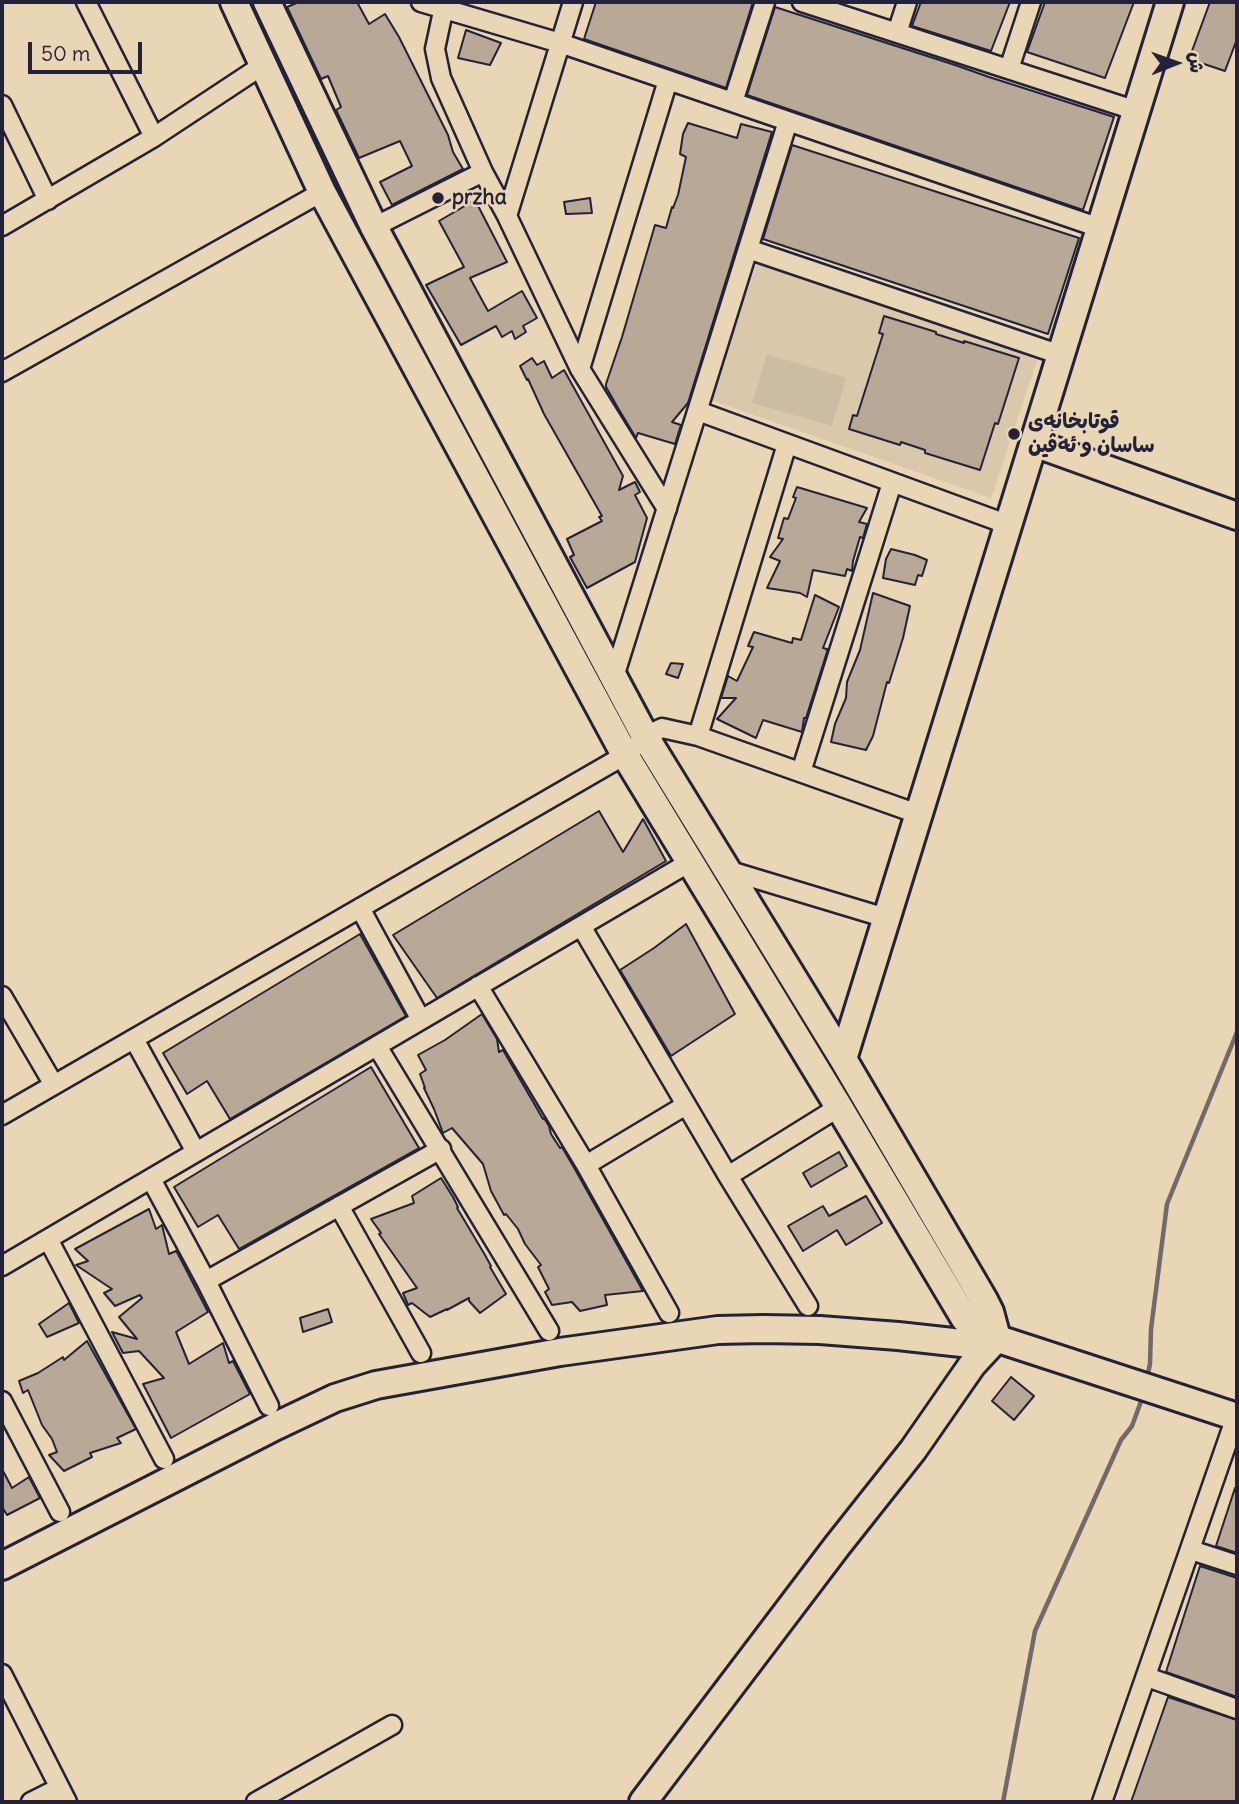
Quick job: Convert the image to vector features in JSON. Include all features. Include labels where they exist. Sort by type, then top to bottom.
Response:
[{"type":"street","points":[[86,2],[154,137]]},
{"type":"street","points":[[234,2],[322,192],[625,755],[965,1319],[993,1342]]},
{"type":"street","points":[[267,2],[374,227],[646,738],[843,1059],[990,1312],[993,1342],[972,1365],[913,1450],[643,1802]]},
{"type":"street","points":[[421,2],[444,6],[561,43],[1100,228]]},
{"type":"street","points":[[507,216],[573,2]]},
{"type":"street","points":[[733,102],[765,2]]},
{"type":"street","points":[[897,33],[907,2]]},
{"type":"street","points":[[1009,69],[1031,2]]},
{"type":"street","points":[[843,1059],[1170,2]]},
{"type":"street","points":[[807,3],[1137,111]]},
{"type":"street","points":[[444,6],[435,49],[442,78],[483,172],[580,369],[667,509]]},
{"type":"street","points":[[2,226],[154,137],[263,65]]},
{"type":"street","points":[[580,369],[668,80]]},
{"type":"street","points":[[2,105],[48,200]]},
{"type":"street","points":[[614,677],[788,121]]},
{"type":"street","points":[[374,227],[483,172]]},
{"type":"street","points":[[2,372],[322,192]]},
{"type":"street","points":[[748,249],[1061,355]]},
{"type":"street","points":[[698,411],[1009,525]]},
{"type":"street","points":[[1034,443],[1237,516]]},
{"type":"street","points":[[698,736],[787,444]]},
{"type":"street","points":[[801,772],[892,482]]},
{"type":"street","points":[[2,1115],[625,755],[657,730],[666,728],[698,736],[918,814]]},
{"type":"street","points":[[2,1266],[690,862]]},
{"type":"street","points":[[727,870],[887,918]]},
{"type":"street","points":[[359,908],[421,1020]]},
{"type":"street","points":[[581,926],[808,1306]]},
{"type":"street","points":[[478,986],[586,1165],[669,1312]]},
{"type":"street","points":[[2,996],[54,1085]]},
{"type":"street","points":[[134,1039],[195,1152]]},
{"type":"street","points":[[377,1046],[550,1331]]},
{"type":"street","points":[[586,1165],[686,1105]]},
{"type":"street","points":[[728,1176],[839,1107]]},
{"type":"street","points":[[206,1281],[441,1149]]},
{"type":"street","points":[[151,1179],[269,1406]]},
{"type":"street","points":[[339,1206],[421,1353]]},
{"type":"street","points":[[48,1238],[164,1459]]},
{"type":"street","points":[[2,1566],[276,1426],[335,1398],[376,1385],[560,1352],[718,1331],[828,1331],[993,1342],[1237,1416],[1102,1802]]},
{"type":"street","points":[[2,1401],[60,1511]]},
{"type":"street","points":[[1191,1550],[1237,1565]]},
{"type":"street","points":[[2,1674],[63,1795],[31,1802]]},
{"type":"street","points":[[1147,1677],[1237,1709]]},
{"type":"street","points":[[256,1802],[392,1725]]},
{"type":"shaded area","points":[[759,256],[1040,352],[991,498],[711,400]]},
{"type":"shaded area","points":[[767,354],[846,378],[832,426],[752,403]]},
{"type":"building","points":[[299,2],[357,2],[369,24],[385,14],[399,37],[463,169],[392,205],[380,182],[412,166],[400,141],[359,158],[336,110],[341,107],[328,76],[321,79],[287,7]]},
{"type":"building","points":[[596,2],[753,2],[726,88],[584,39]]},
{"type":"building","points":[[921,2],[1010,2],[991,51],[912,26]]},
{"type":"building","points":[[1045,2],[1134,2],[1105,78],[1027,52]]},
{"type":"building","points":[[1210,2],[1237,2],[1237,39],[1225,71],[1189,59]]},
{"type":"building","points":[[775,7],[1114,117],[1083,210],[747,95]]},
{"type":"building","points":[[466,30],[501,43],[490,65],[458,58]]},
{"type":"building","points":[[688,123],[737,138],[741,124],[772,132],[688,403],[672,422],[681,425],[675,444],[638,433],[636,438],[606,384],[655,225],[666,228],[678,195],[686,157],[680,154]]},
{"type":"building","points":[[792,145],[1079,238],[1048,334],[763,239]]},
{"type":"building","points":[[590,198],[592,213],[566,214],[564,202]]},
{"type":"building","points":[[475,200],[507,262],[470,278],[488,311],[522,291],[537,318],[523,326],[526,332],[515,339],[512,331],[502,337],[496,326],[461,345],[426,285],[464,267],[439,221]]},
{"type":"building","points":[[884,316],[1019,358],[980,470],[925,453],[925,450],[901,442],[900,445],[849,429],[853,415],[857,416],[883,334],[879,333]]},
{"type":"building","points":[[532,358],[537,365],[544,361],[552,378],[564,370],[623,476],[619,490],[635,482],[640,492],[635,495],[647,518],[635,562],[587,588],[570,557],[574,555],[567,539],[602,521],[599,517],[602,516],[520,366]]},
{"type":"building","points":[[797,487],[867,508],[859,522],[867,524],[863,538],[860,537],[852,571],[847,569],[845,576],[813,570],[807,597],[800,593],[767,588],[780,561],[770,557],[783,539],[778,538],[784,518],[788,519],[796,498],[793,497]]},
{"type":"building","points":[[891,549],[927,560],[922,576],[918,575],[915,585],[883,578],[886,559]]},
{"type":"building","points":[[873,593],[910,606],[903,638],[889,683],[887,682],[873,736],[866,750],[831,742],[846,698],[847,682],[860,650]]},
{"type":"building","points":[[815,595],[839,607],[823,648],[827,649],[827,652],[804,718],[802,732],[763,720],[756,738],[717,719],[736,698],[721,698],[728,676],[737,681],[753,647],[748,646],[754,632],[792,643],[793,638],[801,640]]},
{"type":"building","points":[[671,663],[683,664],[678,678],[666,674]]},
{"type":"building","points":[[599,811],[623,852],[643,819],[666,861],[437,998],[393,935]]},
{"type":"building","points":[[686,924],[735,1014],[671,1056],[620,970]]},
{"type":"building","points":[[360,934],[406,1016],[230,1119],[207,1081],[187,1094],[163,1053]]},
{"type":"building","points":[[482,1014],[497,1039],[499,1052],[503,1050],[549,1126],[551,1134],[560,1148],[562,1147],[643,1291],[605,1295],[607,1305],[580,1311],[572,1302],[552,1305],[545,1292],[549,1289],[538,1267],[541,1265],[525,1244],[518,1229],[506,1214],[504,1215],[491,1191],[483,1164],[452,1128],[443,1133],[424,1088],[420,1074],[426,1070],[418,1055]]},
{"type":"building","points":[[371,1067],[419,1148],[239,1249],[218,1215],[198,1227],[174,1187]]},
{"type":"building","points":[[839,1152],[847,1166],[811,1187],[803,1173]]},
{"type":"building","points":[[441,1178],[506,1294],[480,1313],[469,1298],[430,1317],[412,1303],[408,1305],[403,1293],[417,1288],[371,1219],[414,1203],[412,1196]]},
{"type":"building","points":[[866,1196],[882,1223],[846,1245],[837,1230],[803,1251],[788,1226],[823,1206],[829,1216]]},
{"type":"building","points":[[149,1209],[156,1229],[162,1225],[169,1254],[176,1251],[208,1312],[176,1332],[189,1364],[223,1343],[229,1363],[233,1361],[250,1394],[171,1438],[143,1384],[164,1378],[139,1351],[123,1353],[112,1332],[137,1339],[119,1317],[142,1298],[140,1295],[115,1306],[104,1293],[112,1289],[76,1265],[88,1261],[75,1249]]},
{"type":"building","points":[[69,1303],[79,1323],[47,1337],[39,1324]]},
{"type":"building","points":[[328,1309],[332,1322],[303,1332],[300,1318]]},
{"type":"building","points":[[87,1341],[136,1429],[117,1438],[121,1443],[90,1453],[92,1457],[64,1471],[49,1455],[57,1452],[52,1439],[42,1425],[28,1390],[23,1393],[19,1381],[63,1357],[64,1360]]},
{"type":"building","points":[[1011,1377],[1034,1396],[1014,1420],[992,1401]]},
{"type":"building","points":[[2,1469],[12,1488],[29,1477],[40,1498],[7,1515],[2,1507]]},
{"type":"building","points":[[1235,1488],[1237,1489],[1237,1553],[1216,1546]]},
{"type":"building","points":[[1200,1566],[1237,1578],[1237,1697],[1166,1672]]},
{"type":"building","points":[[1168,1697],[1237,1720],[1237,1802],[1131,1802]]},
{"type":"waterway","points":[[1147,1378],[1167,1204],[1237,1032]]},
{"type":"waterway","points":[[1003,1802],[1035,1631],[1121,1440],[1132,1426],[1143,1396]]},
{"type":"place","name":"przha","points":[[438,198]]},
{"type":"place","name":"قوتابخانەی ساسان و ئەڤین","points":[[1014,434]]}]
